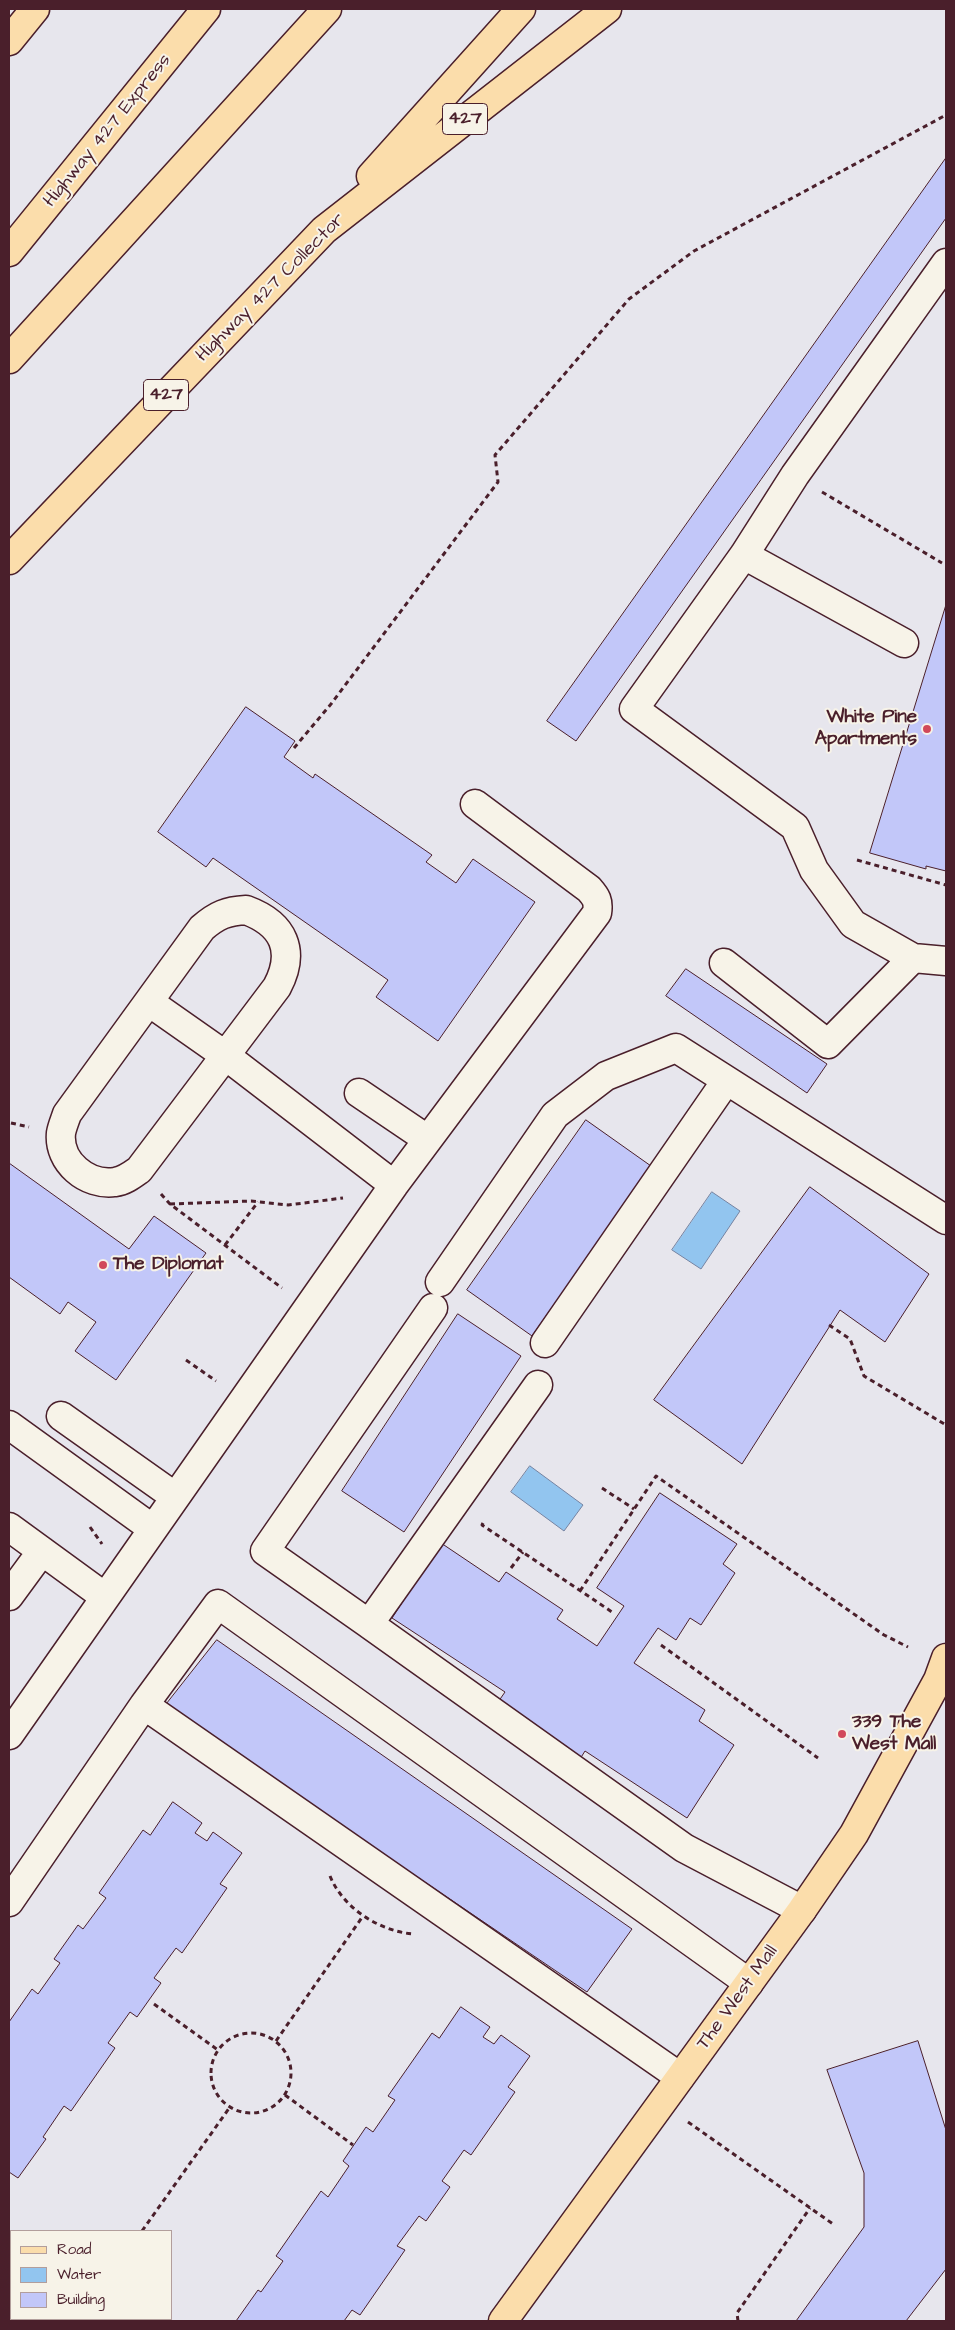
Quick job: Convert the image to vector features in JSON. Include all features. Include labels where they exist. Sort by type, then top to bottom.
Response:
[{"type":"main road","name":"Highway 427 Express","points":[[9,252],[206,9]]},
{"type":"main road","points":[[9,359],[327,9]]},
{"type":"main road","points":[[324,230],[521,9]]},
{"type":"main road","name":"Highway 427 Collector","points":[[9,560],[324,230],[606,9]]},
{"type":"main road","points":[[9,41],[33,11]]},
{"type":"main road","name":"The West Mall","points":[[503,2321],[802,1910],[854,1834],[938,1680],[946,1658]]},
{"type":"street","points":[[946,263],[794,475],[744,555],[634,709],[795,828],[814,870],[854,924],[913,958],[946,961]]},
{"type":"street","points":[[744,555],[904,643]]},
{"type":"street","points":[[9,1735],[174,1496],[394,1185],[597,913],[599,905],[596,897],[589,889],[476,804]]},
{"type":"street","points":[[246,910],[262,916],[275,926],[283,940],[287,956],[285,972],[277,987],[226,1056],[139,1170],[128,1178],[115,1182],[101,1182],[88,1178],[68,1160],[63,1147],[61,1133],[67,1114],[149,1002],[202,928],[215,917],[230,911],[246,910]]},
{"type":"street","points":[[724,963],[828,1044],[913,958]]},
{"type":"street","points":[[149,1002],[226,1056],[394,1185]]},
{"type":"street","points":[[440,1282],[555,1115],[606,1076],[676,1048],[946,1220]]},
{"type":"street","points":[[545,1343],[726,1081]]},
{"type":"street","points":[[359,1093],[427,1139]]},
{"type":"street","points":[[433,1308],[265,1551],[684,1848],[802,1910]]},
{"type":"street","points":[[369,1624],[538,1385]]},
{"type":"street","points":[[61,1416],[174,1496]]},
{"type":"street","points":[[9,1425],[153,1528]]},
{"type":"street","points":[[9,1527],[104,1597]]},
{"type":"street","points":[[14,1589],[42,1551]]},
{"type":"street","points":[[9,1902],[144,1705],[218,1604],[749,1983]]},
{"type":"street","points":[[144,1705],[680,2077]]},
{"type":"path","points":[[294,748],[337,696],[498,482],[495,455],[629,299],[694,250],[946,115]]},
{"type":"path","points":[[794,475],[942,563]]},
{"type":"path","points":[[857,860],[946,885]]},
{"type":"path","points":[[139,1170],[170,1204],[288,1293]]},
{"type":"path","points":[[170,1204],[258,1202],[288,1205],[350,1197]]},
{"type":"path","points":[[225,1246],[258,1202]]},
{"type":"path","points":[[829,1325],[850,1339],[864,1376],[946,1425]]},
{"type":"path","points":[[186,1360],[222,1386]]},
{"type":"path","points":[[580,1591],[656,1476],[884,1635],[908,1647]]},
{"type":"path","points":[[602,1488],[634,1509]]},
{"type":"path","points":[[487,1517],[482,1524],[612,1612]]},
{"type":"path","points":[[511,1568],[523,1552]]},
{"type":"path","points":[[661,1645],[818,1758]]},
{"type":"path","points":[[276,2041],[363,1916]]},
{"type":"path","points":[[154,2004],[218,2050]]},
{"type":"path","points":[[245,2033],[261,2034],[276,2041],[286,2052],[291,2066],[291,2082],[285,2095],[274,2106],[260,2113],[245,2113],[230,2107],[218,2096],[212,2081],[212,2065],[218,2050],[230,2039],[245,2033]]},
{"type":"path","points":[[285,2095],[353,2145]]},
{"type":"path","points":[[661,2103],[833,2224]]},
{"type":"path","points":[[143,2230],[230,2107]]},
{"type":"path","points":[[738,2321],[737,2314],[810,2208]]},
{"type":"water","points":[[712,1192],[740,1211],[701,1269],[672,1250]]},
{"type":"water","points":[[530,1466],[583,1505],[564,1531],[511,1492]]},
{"type":"building","points":[[946,158],[946,218],[576,741],[547,721]]},
{"type":"building","name":"White Pine Apartments","points":[[946,605],[946,871],[926,866],[926,869],[870,853]]},
{"type":"building","points":[[246,707],[295,741],[284,757],[313,778],[315,774],[432,855],[426,862],[456,883],[473,859],[535,902],[438,1041],[376,997],[388,980],[213,858],[206,867],[158,832]]},
{"type":"building","points":[[686,969],[827,1064],[807,1093],[666,996]]},
{"type":"building","points":[[586,1120],[651,1166],[532,1336],[467,1290]]},
{"type":"building","name":"The Diplomat","points":[[9,1163],[129,1249],[154,1216],[206,1253],[116,1380],[75,1351],[96,1322],[68,1302],[60,1314],[9,1277]]},
{"type":"building","points":[[810,1187],[929,1274],[885,1342],[840,1310],[742,1464],[654,1400]]},
{"type":"building","points":[[458,1314],[521,1356],[404,1532],[342,1491]]},
{"type":"building","points":[[660,1493],[737,1544],[723,1564],[735,1573],[701,1625],[690,1618],[676,1640],[658,1628],[634,1663],[705,1710],[699,1721],[734,1745],[687,1818],[585,1751],[580,1759],[496,1705],[505,1692],[392,1618],[441,1543],[499,1582],[506,1572],[563,1610],[557,1619],[597,1646],[624,1606],[597,1588]]},
{"type":"building","points":[[217,1640],[632,1929],[587,1992],[165,1706]]},
{"type":"building","points":[[173,1802],[202,1823],[195,1833],[207,1841],[213,1832],[242,1853],[220,1884],[227,1888],[182,1953],[176,1948],[154,1978],[161,1983],[137,2017],[130,2012],[108,2043],[115,2048],[71,2111],[64,2106],[43,2137],[46,2139],[18,2178],[9,2172],[9,2022],[32,1989],[38,1994],[60,1963],[54,1959],[78,1925],[83,1929],[106,1898],[99,1893],[143,1830],[150,1835]]},
{"type":"building","points":[[461,2007],[490,2027],[483,2037],[494,2044],[501,2035],[530,2056],[508,2087],[515,2092],[471,2155],[464,2150],[442,2181],[450,2187],[426,2221],[419,2216],[397,2246],[405,2250],[360,2315],[352,2310],[344,2321],[236,2321],[258,2290],[261,2292],[283,2261],[276,2256],[321,2191],[328,2197],[349,2166],[343,2161],[366,2127],[373,2132],[395,2100],[388,2096],[432,2033],[439,2038]]},
{"type":"building","points":[[918,2041],[946,2130],[946,2269],[906,2321],[796,2321],[864,2227],[864,2173],[827,2070]]},
{"type":"place","name":"White Pine Apartments","points":[[927,729]]},
{"type":"place","name":"The Diplomat","points":[[103,1265]]},
{"type":"place","name":"339 The West Mall","points":[[842,1734]]}]
